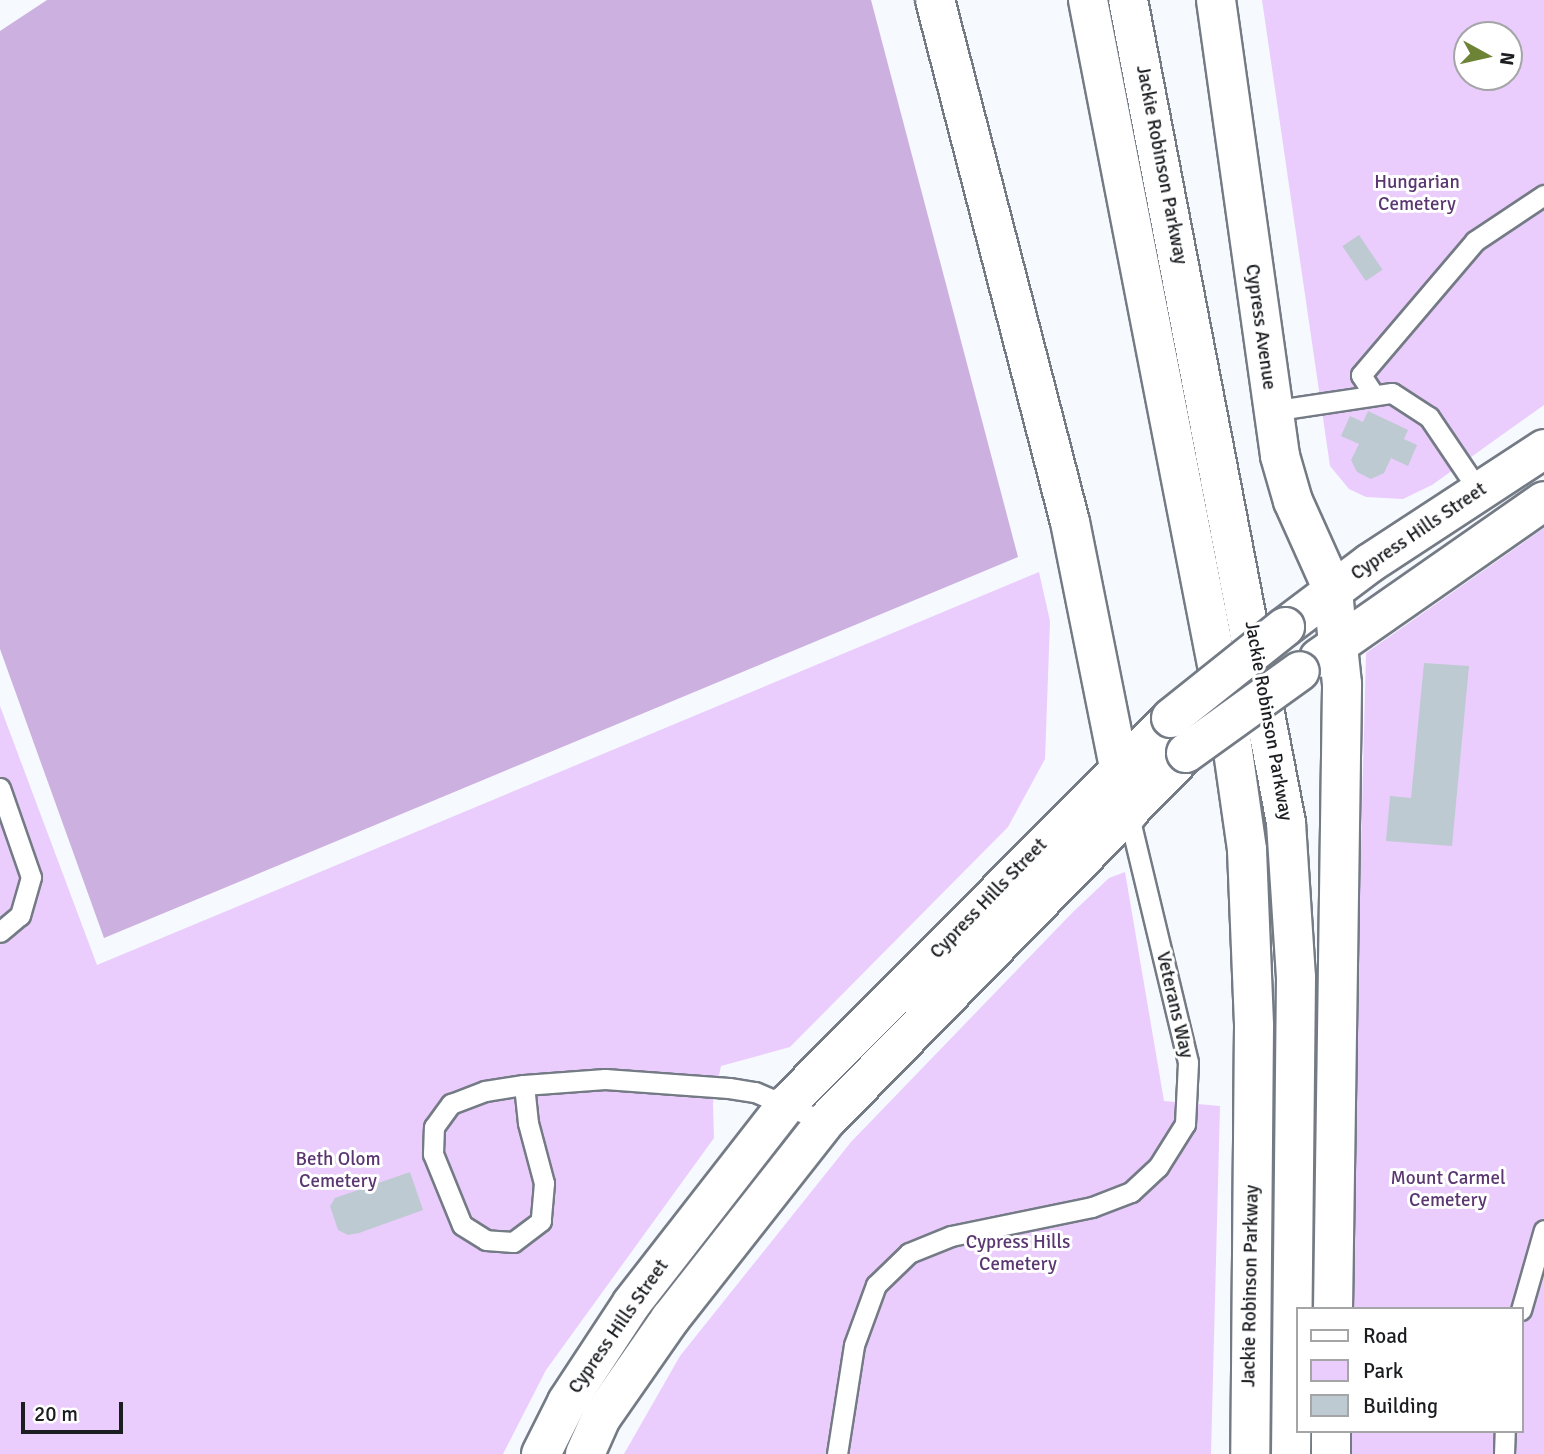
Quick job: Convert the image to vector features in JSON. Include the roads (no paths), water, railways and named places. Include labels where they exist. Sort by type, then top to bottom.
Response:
[{"type":"main road","points":[[935,0],[1070,522],[1116,769],[1128,813]]},
{"type":"main road","name":"Jackie Robinson Parkway","points":[[1088,0],[1231,737],[1247,850],[1254,1026],[1250,1454]]},
{"type":"main road","name":"Jackie Robinson Parkway","points":[[1128,0],[1286,823],[1296,977],[1291,1454]]},
{"type":"main road","name":"Cypress Avenue","points":[[1216,0],[1271,411],[1293,501],[1333,590],[1342,684],[1333,1307]]},
{"type":"main road","name":"Cypress Hills Street","points":[[541,1454],[567,1402],[632,1303],[787,1104],[1116,769],[1171,718],[1333,590],[1544,449]]},
{"type":"main road","name":"Cypress Hills Street","points":[[585,1454],[601,1418],[670,1319],[825,1122],[1186,753],[1544,502]]},
{"type":"main road","points":[[1331,1433],[1331,1454]]},
{"type":"lane","points":[[1374,395],[1361,375],[1466,251],[1544,195]]},
{"type":"lane","points":[[1271,411],[1392,393],[1429,417],[1479,491]]},
{"type":"lane","points":[[0,788],[31,877],[20,915],[0,932]]},
{"type":"lane","name":"Veterans Way","points":[[837,1454],[854,1345],[876,1284],[909,1253],[951,1236],[1092,1207],[1131,1192],[1158,1167],[1185,1124],[1188,1062],[1128,813]]},
{"type":"lane","points":[[524,1085],[528,1123],[544,1183],[541,1221],[513,1242],[486,1240],[462,1225],[446,1192],[433,1154],[434,1127],[451,1104],[485,1091],[524,1085],[605,1079],[729,1088],[787,1104],[825,1122]]},
{"type":"lane","points":[[1522,1307],[1544,1230]]},
{"type":"lane","points":[[1504,1454],[1505,1433]]},
{"type":"park label","name":"Hungarian Cemetery","points":[[1417,194]]},
{"type":"park label","name":"Beth Olom Cemetery","points":[[338,1171]]},
{"type":"park label","name":"Mount Carmel Cemetery","points":[[1448,1190]]},
{"type":"park label","name":"Cypress Hills Cemetery","points":[[1018,1254]]}]
